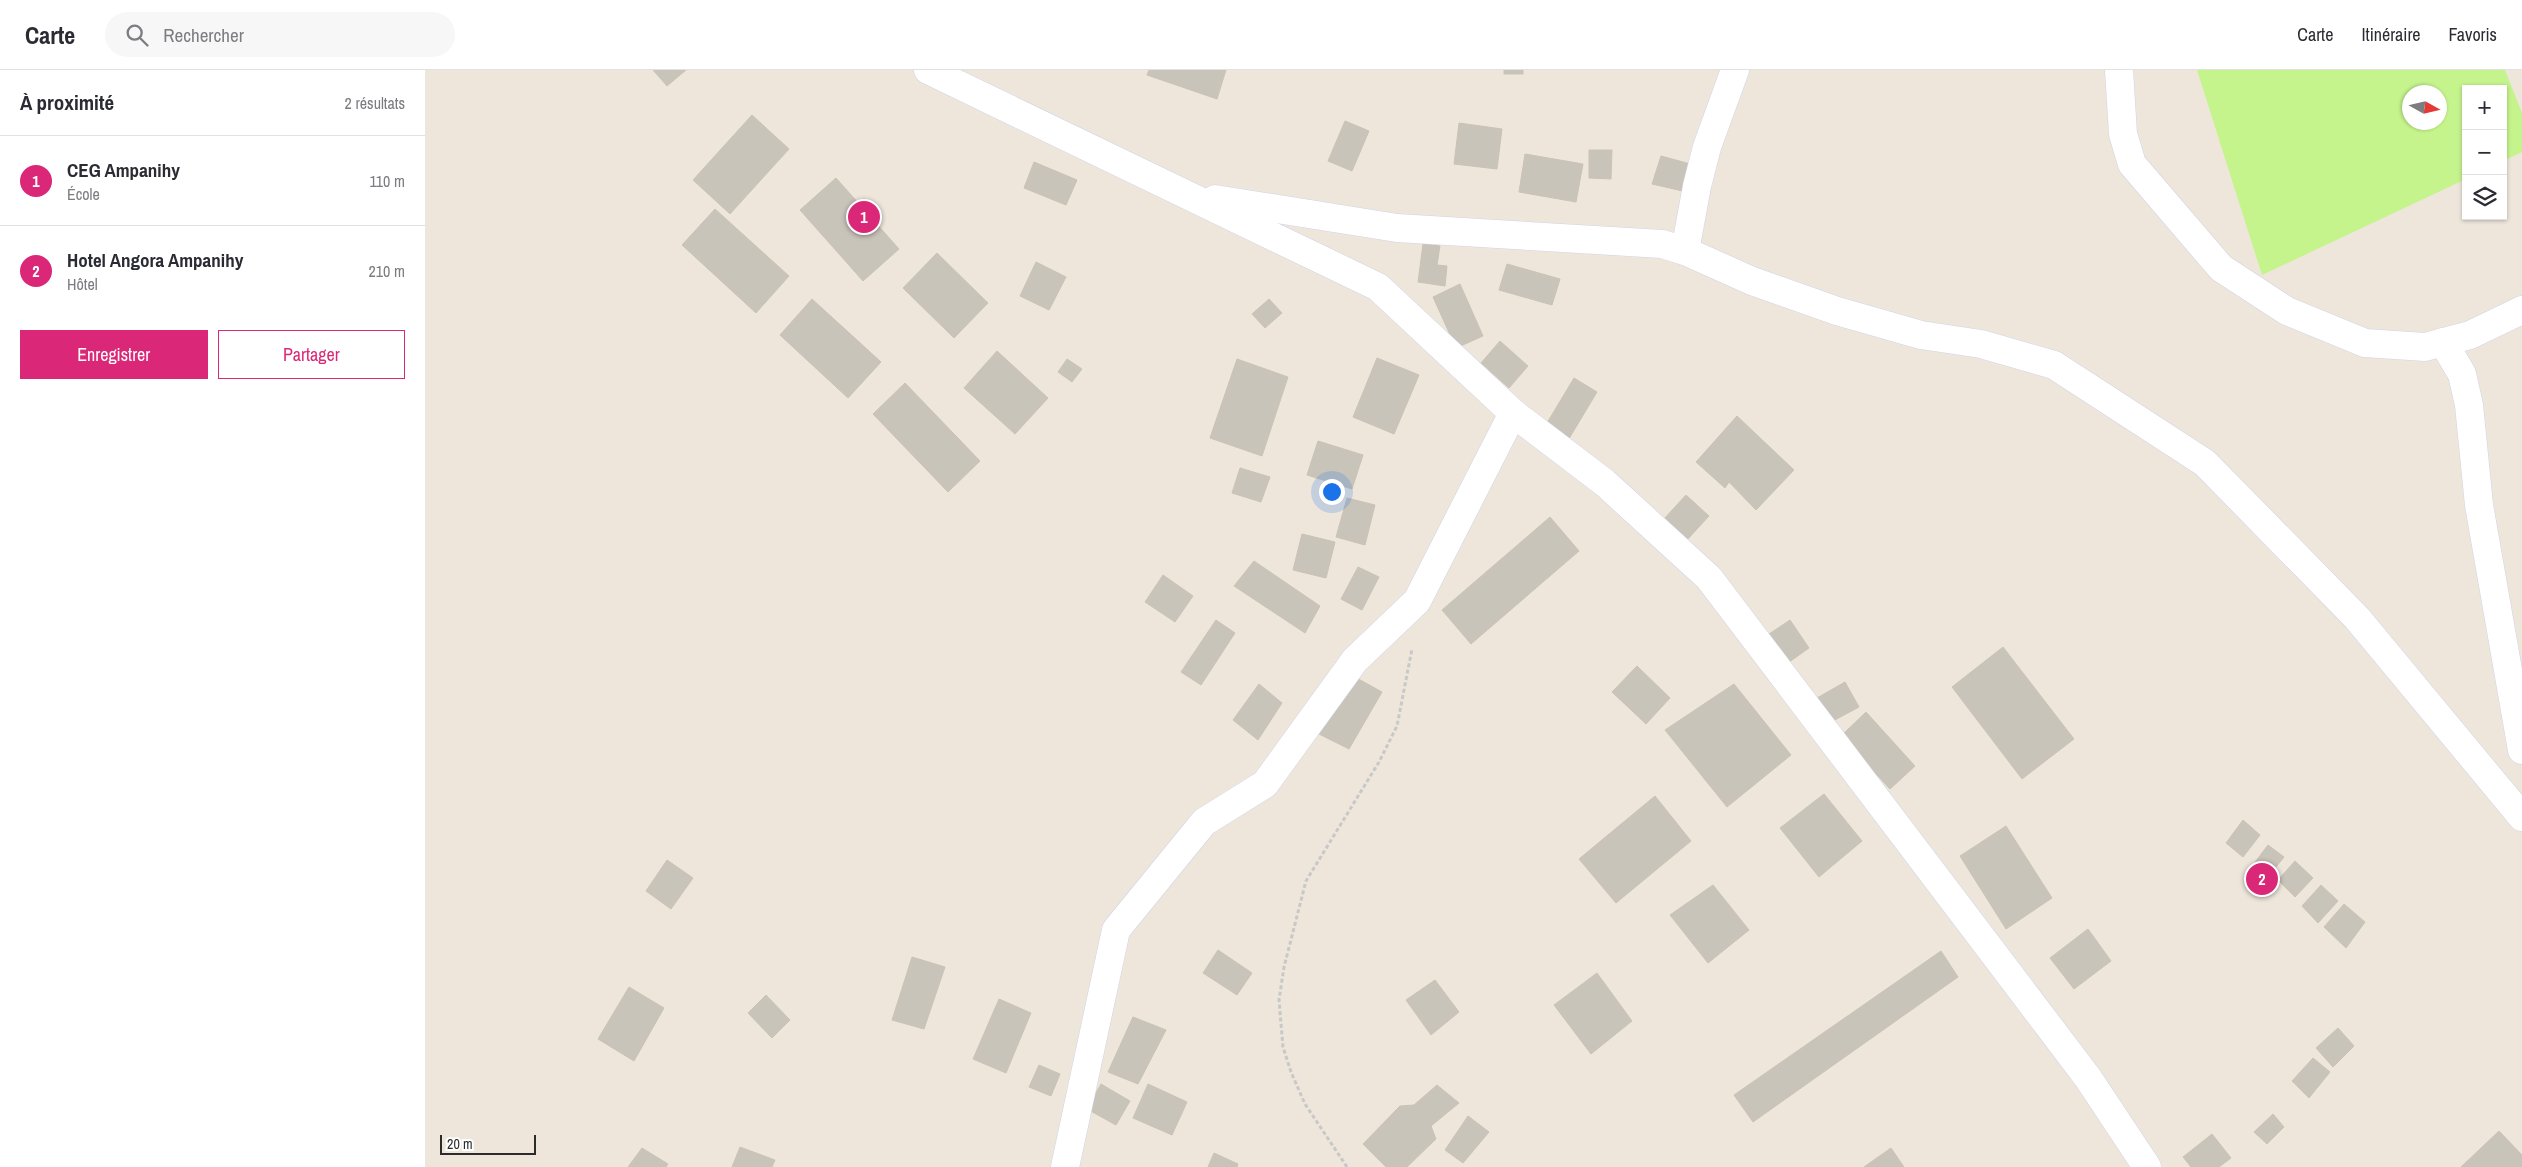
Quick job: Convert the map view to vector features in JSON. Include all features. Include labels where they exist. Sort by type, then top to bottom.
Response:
[{"type":"street","points":[[928,70],[1378,287],[1513,413],[1605,483],[1709,578],[2088,1078],[2147,1167]]},
{"type":"street","points":[[1685,251],[1697,186],[1707,147],[1735,70]]},
{"type":"street","points":[[2119,70],[2123,134],[2132,164],[2221,268],[2287,311],[2365,343],[2425,347],[2470,335],[2522,310]]},
{"type":"street","points":[[1186,194],[1397,228],[1662,244],[1685,251],[1752,281],[1811,302],[1921,335],[1981,344],[2054,365],[2205,462],[2357,618],[2522,817]]},
{"type":"street","points":[[2443,342],[2462,374],[2469,405],[2479,506],[2522,750]]},
{"type":"street","points":[[1065,1167],[1116,930],[1204,822],[1265,784],[1355,660],[1417,600],[1513,413]]},
{"type":"path","points":[[1347,1167],[1305,1104],[1291,1072],[1283,1047],[1279,1000],[1286,959],[1306,880],[1379,762],[1397,726],[1406,687],[1417,600]]},
{"type":"green space","points":[[2197,70],[2505,70],[2522,113],[2522,152],[2507,159],[2507,85],[2462,85],[2462,181],[2262,275]]},
{"type":"building","points":[[653,70],[686,70],[667,86]]},
{"type":"building","points":[[1149,70],[1226,70],[1217,99],[1147,75]]},
{"type":"building","points":[[1504,70],[1523,70],[1523,74],[1504,74]]},
{"type":"building","points":[[752,115],[789,149],[730,214],[693,180]]},
{"type":"building","points":[[1345,121],[1369,131],[1352,171],[1328,161]]},
{"type":"building","points":[[1459,123],[1502,129],[1497,169],[1454,164]]},
{"type":"building","points":[[1589,150],[1612,150],[1611,179],[1589,178]]},
{"type":"building","points":[[1525,154],[1583,164],[1576,202],[1519,192]]},
{"type":"building","points":[[1661,156],[1694,165],[1687,192],[1652,184]]},
{"type":"building","points":[[1034,162],[1077,180],[1066,205],[1024,188]]},
{"type":"building","points":[[836,178],[899,249],[863,281],[800,210]]},
{"type":"building","points":[[715,209],[789,276],[756,313],[682,245]]},
{"type":"building","points":[[1423,244],[1440,246],[1437,265],[1447,266],[1445,286],[1418,282]]},
{"type":"building","points":[[937,253],[988,303],[954,338],[903,288]]},
{"type":"building","points":[[1036,262],[1066,277],[1049,310],[1020,296]]},
{"type":"building","points":[[1507,264],[1560,279],[1552,305],[1499,290]]},
{"type":"building","points":[[1460,284],[1483,336],[1456,348],[1433,297]]},
{"type":"building","points":[[812,299],[881,362],[848,398],[780,335]]},
{"type":"building","points":[[1269,299],[1282,313],[1265,328],[1252,314]]},
{"type":"building","points":[[1500,341],[1528,366],[1509,388],[1481,363]]},
{"type":"building","points":[[997,351],[1048,398],[1015,434],[964,388]]},
{"type":"building","points":[[1377,358],[1419,375],[1394,434],[1353,417]]},
{"type":"building","points":[[1067,359],[1082,369],[1072,382],[1058,372]]},
{"type":"building","points":[[1237,359],[1288,377],[1262,456],[1210,438]]},
{"type":"building","points":[[1574,378],[1597,392],[1567,442],[1544,428]]},
{"type":"building","points":[[905,383],[980,461],[948,492],[873,414]]},
{"type":"building","points":[[1737,416],[1794,470],[1756,510],[1729,482],[1725,488],[1696,462]]},
{"type":"building","points":[[1318,441],[1363,455],[1352,489],[1307,475]]},
{"type":"building","points":[[1240,468],[1270,477],[1261,502],[1232,493]]},
{"type":"building","points":[[1686,495],[1709,516],[1686,541],[1663,520]]},
{"type":"building","points":[[1347,498],[1375,505],[1365,545],[1336,537]]},
{"type":"building","points":[[1550,517],[1579,551],[1471,644],[1442,610]]},
{"type":"building","points":[[1302,534],[1335,542],[1326,578],[1293,570]]},
{"type":"building","points":[[1254,561],[1320,606],[1305,633],[1234,586]]},
{"type":"building","points":[[1358,567],[1379,577],[1362,610],[1341,599]]},
{"type":"building","points":[[1163,575],[1193,596],[1175,622],[1145,602]]},
{"type":"building","points":[[1216,620],[1235,633],[1201,685],[1181,672]]},
{"type":"building","points":[[1790,620],[1809,648],[1785,665],[1766,636]]},
{"type":"building","points":[[2003,647],[2074,739],[2022,779],[1952,687]]},
{"type":"building","points":[[1637,666],[1670,698],[1646,724],[1612,692]]},
{"type":"building","points":[[1353,676],[1382,692],[1349,749],[1319,734]]},
{"type":"building","points":[[1845,682],[1859,707],[1831,722],[1817,698]]},
{"type":"building","points":[[1259,684],[1282,703],[1258,740],[1233,720]]},
{"type":"building","points":[[1734,684],[1791,755],[1727,807],[1665,730]]},
{"type":"building","points":[[1866,712],[1915,766],[1890,789],[1841,736]]},
{"type":"building","points":[[1824,794],[1862,841],[1819,877],[1780,828]]},
{"type":"building","points":[[1655,796],[1691,841],[1616,903],[1579,859]]},
{"type":"building","points":[[2243,820],[2260,835],[2243,857],[2226,843]]},
{"type":"building","points":[[2006,826],[2052,898],[2006,929],[1960,856]]},
{"type":"building","points":[[2268,845],[2284,857],[2268,877],[2253,865]]},
{"type":"building","points":[[667,860],[693,878],[671,909],[646,891]]},
{"type":"building","points":[[2295,861],[2313,878],[2295,897],[2278,880]]},
{"type":"building","points":[[1713,885],[1749,930],[1708,963],[1670,915]]},
{"type":"building","points":[[2321,885],[2338,901],[2318,923],[2302,906]]},
{"type":"building","points":[[2344,904],[2365,922],[2346,948],[2324,927]]},
{"type":"building","points":[[2088,929],[2111,961],[2074,989],[2050,958]]},
{"type":"building","points":[[1218,950],[1252,973],[1237,995],[1203,973]]},
{"type":"building","points":[[1941,951],[1958,977],[1753,1122],[1734,1095]]},
{"type":"building","points":[[912,957],[945,967],[924,1029],[892,1020]]},
{"type":"building","points":[[1597,973],[1632,1021],[1591,1054],[1554,1005]]},
{"type":"building","points":[[1435,980],[1459,1012],[1431,1035],[1406,1000]]},
{"type":"building","points":[[629,987],[664,1008],[634,1061],[598,1039]]},
{"type":"building","points":[[766,995],[790,1020],[772,1038],[748,1013]]},
{"type":"building","points":[[999,999],[1031,1013],[1006,1073],[973,1059]]},
{"type":"building","points":[[1133,1017],[1166,1030],[1138,1084],[1108,1072]]},
{"type":"building","points":[[2338,1028],[2354,1046],[2333,1067],[2316,1048]]},
{"type":"building","points":[[2313,1058],[2330,1072],[2309,1098],[2292,1081]]},
{"type":"building","points":[[1039,1065],[1060,1074],[1051,1096],[1029,1087]]},
{"type":"building","points":[[1101,1084],[1130,1101],[1116,1125],[1087,1109]]},
{"type":"building","points":[[1148,1084],[1187,1102],[1172,1135],[1133,1118]]},
{"type":"building","points":[[1437,1085],[1459,1103],[1431,1126],[1436,1139],[1407,1167],[1386,1167],[1363,1144],[1400,1106],[1414,1105]]},
{"type":"building","points":[[2273,1114],[2284,1127],[2267,1144],[2254,1132]]},
{"type":"building","points":[[1468,1116],[1489,1132],[1463,1163],[1445,1150]]},
{"type":"building","points":[[2499,1131],[2522,1155],[2522,1167],[2461,1167]]},
{"type":"building","points":[[2212,1134],[2231,1158],[2219,1167],[2191,1167],[2183,1157]]},
{"type":"building","points":[[740,1147],[775,1160],[772,1167],[732,1167]]},
{"type":"building","points":[[642,1148],[668,1164],[666,1167],[628,1167]]},
{"type":"building","points":[[1891,1148],[1904,1167],[1864,1167]]},
{"type":"building","points":[[1214,1153],[1238,1164],[1237,1167],[1208,1167]]},
{"type":"place","name":"CEG Ampanihy","points":[[864,217]]},
{"type":"place","name":"Hotel Angora Ampanihy","points":[[2262,879]]}]
